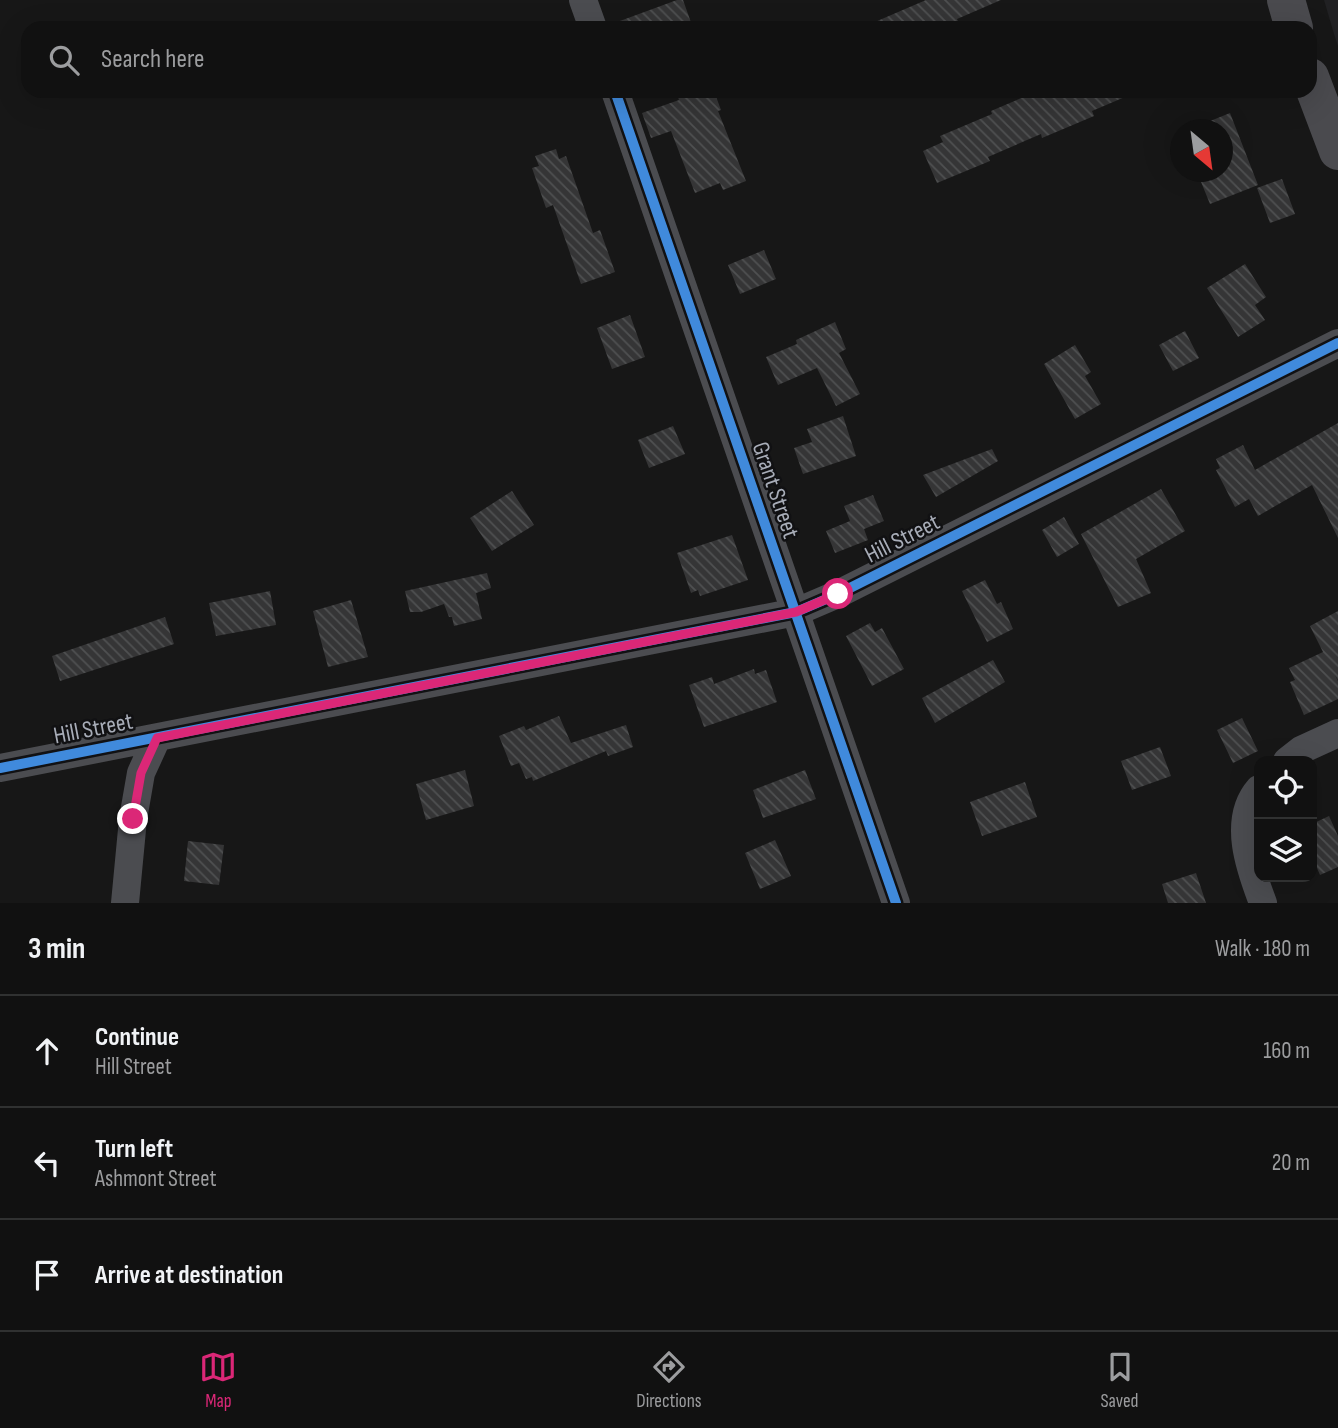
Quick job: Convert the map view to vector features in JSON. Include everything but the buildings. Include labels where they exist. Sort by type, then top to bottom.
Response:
[{"type":"main road","points":[[1286,0],[1292,21]]},
{"type":"main road","points":[[1317,96],[1338,151]]},
{"type":"street","points":[[583,0],[590,21]]},
{"type":"street","name":"Grant Street","points":[[617,98],[896,903]]},
{"type":"street","name":"Hill Street","points":[[0,768],[796,612],[838,594],[1338,343]]},
{"type":"street","points":[[1293,756],[1338,733]]},
{"type":"street","points":[[125,903],[133,819],[141,773],[157,738]]},
{"type":"street","points":[[1254,799],[1245,824],[1247,853],[1263,903]]},
{"type":"shaded area","points":[[1324,0],[1338,0],[1338,46],[1334,34]]},
{"type":"cycle path","points":[[617,98],[896,903]]},
{"type":"cycle path","points":[[0,768],[796,612],[838,594],[1338,343]]},
{"type":"route","points":[[133,819],[141,773],[157,738],[796,612],[838,594]]}]
